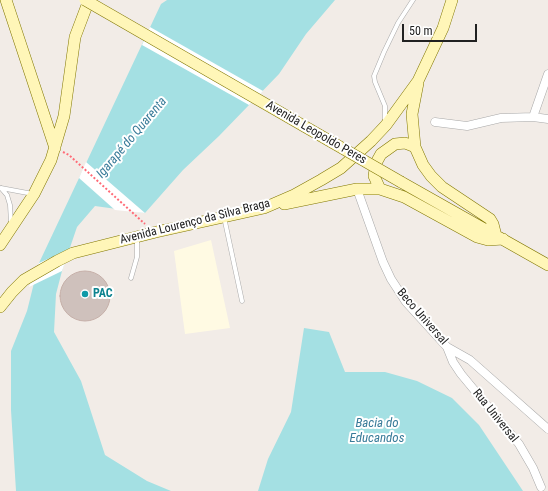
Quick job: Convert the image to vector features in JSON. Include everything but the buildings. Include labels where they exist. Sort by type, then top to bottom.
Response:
[{"type":"street","points":[[0,0],[10,13]]},
{"type":"street","points":[[6,0],[55,148]]},
{"type":"street","name":"Avenida Leopoldo Peres","points":[[85,0],[400,182],[548,265]]},
{"type":"street","points":[[0,245],[34,194],[49,165],[64,116],[75,37],[89,0]]},
{"type":"street","name":"Avenida Lourenço da Silva Braga","points":[[0,307],[24,280],[73,253],[137,236],[264,208],[294,195],[341,168],[371,141],[386,125],[418,81],[443,28],[452,0]]},
{"type":"street","points":[[533,117],[548,74]]},
{"type":"street","points":[[264,208],[357,189],[380,189],[404,197],[477,237],[488,240],[500,238],[494,224],[490,219],[442,187],[423,165],[414,146],[412,114],[418,81]]},
{"type":"street","points":[[435,122],[467,126],[501,118],[533,117],[548,119]]},
{"type":"street","points":[[380,189],[374,176],[376,163],[382,154],[395,144],[405,143],[414,146]]},
{"type":"street","name":"Beco Universal","points":[[357,189],[383,262],[391,279],[406,302],[448,347],[470,360],[548,429]]},
{"type":"street","name":"Rua Universal","points":[[448,347],[453,362],[461,374],[519,444],[533,468],[541,487]]},
{"type":"lane","points":[[386,125],[385,106],[374,76],[398,23],[413,0]]},
{"type":"lane","points":[[11,229],[12,216],[10,205],[6,195],[0,188],[34,194]]},
{"type":"lane","points":[[224,216],[242,301]]},
{"type":"lane","points":[[131,278],[137,257],[137,236]]},
{"type":"path","points":[[69,155],[142,222]]},
{"type":"shaded area","points":[[211,240],[230,328],[185,334],[174,251]]},
{"type":"water","name":"Igarapé do Quarenta","points":[[167,0],[335,0],[306,34],[279,74],[219,136],[183,170],[145,213],[95,206],[77,227],[62,271],[56,294],[54,332],[81,381],[105,455],[147,481],[171,491],[16,491],[11,410],[11,351],[27,311],[39,263],[161,4]]},
{"type":"water","name":"Bacia do Educandos","points":[[304,328],[329,332],[345,372],[385,372],[417,381],[452,398],[479,425],[523,491],[258,491],[268,459],[291,412]]},
{"type":"pier","points":[[150,27],[263,91],[249,105],[142,45]]},
{"type":"pier","points":[[86,162],[145,213],[115,210],[79,178]]},
{"type":"pier","points":[[70,249],[62,271],[29,287],[39,263]]},
{"type":"place","name":"PAC","points":[[85,294]]}]
